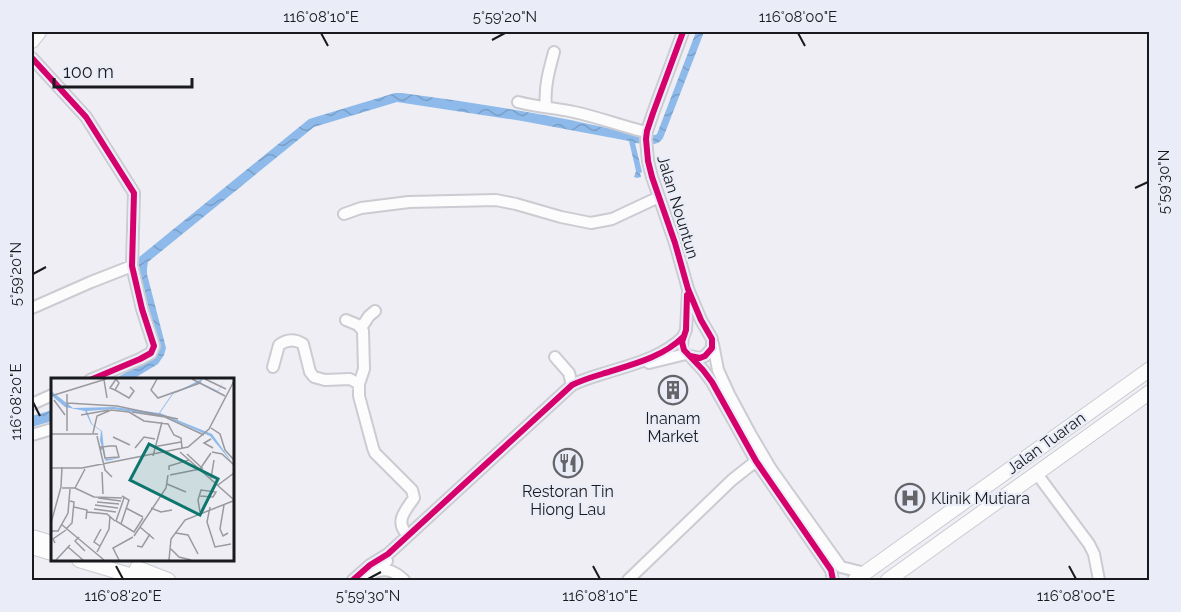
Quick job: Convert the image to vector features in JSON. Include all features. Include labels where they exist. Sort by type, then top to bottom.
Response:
[{"type":"main road","points":[[32,41],[39,32]]},
{"type":"main road","name":"Jalan Tuaran","points":[[860,577],[1149,369]]},
{"type":"main road","name":"Jalan Tuaran","points":[[888,580],[1149,392]]},
{"type":"main road","points":[[32,537],[51,543]]},
{"type":"main road","points":[[32,547],[51,553]]},
{"type":"main road","points":[[81,561],[118,576],[146,580]]},
{"type":"main road","points":[[110,561],[168,580]]},
{"type":"street","name":"Jalan Nountun","points":[[684,32],[647,131],[646,148],[652,177],[688,289],[701,321],[711,335],[718,370],[729,394],[771,468],[841,567],[860,577]]},
{"type":"street","points":[[546,106],[546,85],[554,52]]},
{"type":"street","points":[[32,58],[86,117],[134,194],[132,266],[154,346],[151,353],[140,359],[95,378]]},
{"type":"street","points":[[518,102],[574,112],[647,131]]},
{"type":"street","points":[[344,214],[361,208],[409,201],[496,200],[591,223],[612,219],[659,197]]},
{"type":"street","points":[[32,308],[132,266]]},
{"type":"street","name":"Jalan Nountun","points":[[688,289],[686,330],[682,346],[688,355]]},
{"type":"street","points":[[361,328],[375,311]]},
{"type":"street","points":[[346,320],[363,330],[364,369],[359,384],[359,396],[375,453],[414,494],[401,522],[408,535]]},
{"type":"street","points":[[353,580],[370,565],[388,554],[572,385],[641,362],[675,345],[686,331],[695,327],[708,331]]},
{"type":"street","points":[[273,367],[279,345],[285,340],[298,341],[303,344],[310,372],[314,377],[325,380],[350,379],[359,384]]},
{"type":"street","points":[[369,577],[575,388],[581,384],[642,365],[688,355],[700,358],[705,356],[713,344]]},
{"type":"street","points":[[688,355],[712,382],[746,446],[831,570],[833,580]]},
{"type":"street","points":[[555,357],[569,373],[572,385]]},
{"type":"street","points":[[729,394],[730,402],[756,455],[756,461]]},
{"type":"street","points":[[32,404],[51,395]]},
{"type":"street","points":[[32,435],[51,429]]},
{"type":"street","points":[[736,477],[743,463],[746,446]]},
{"type":"street","points":[[628,580],[736,477],[756,461]]},
{"type":"street","points":[[736,477],[750,472],[754,473],[778,494]]},
{"type":"street","points":[[1037,474],[1089,544],[1094,554],[1099,580]]},
{"type":"street","points":[[393,556],[394,563],[409,580]]},
{"type":"street","points":[[369,577],[384,570],[398,574],[404,580]]},
{"type":"water","points":[[696,32],[704,32],[663,138],[654,144],[635,143],[642,172],[641,177],[637,178],[634,177],[636,171],[629,141],[522,121],[397,102],[314,127],[148,262],[147,274],[166,348],[158,364],[135,378],[116,378],[152,357],[136,271],[138,258],[309,119],[395,93],[402,93],[560,118],[643,134],[657,134]]},
{"type":"water","points":[[51,410],[51,421],[32,427],[32,416]]},
{"type":"cycle path","points":[[683,32],[653,113],[646,139],[652,177],[688,289],[712,339],[712,348],[705,356],[700,358],[690,356]]},
{"type":"cycle path","points":[[32,58],[86,117],[134,193],[132,266],[154,346],[151,353],[140,359],[95,378]]},
{"type":"cycle path","points":[[687,295],[686,330],[682,342],[684,350],[712,382],[756,461],[831,570],[833,580]]},
{"type":"cycle path","points":[[353,580],[370,565],[388,554],[572,385],[656,356],[683,337]]},
{"type":"place","name":"Inanam Market","points":[[673,390]]},
{"type":"place","name":"Restoran Tin Hiong Lau","points":[[568,463]]},
{"type":"place","name":"Klinik Mutiara","points":[[910,498]]}]
